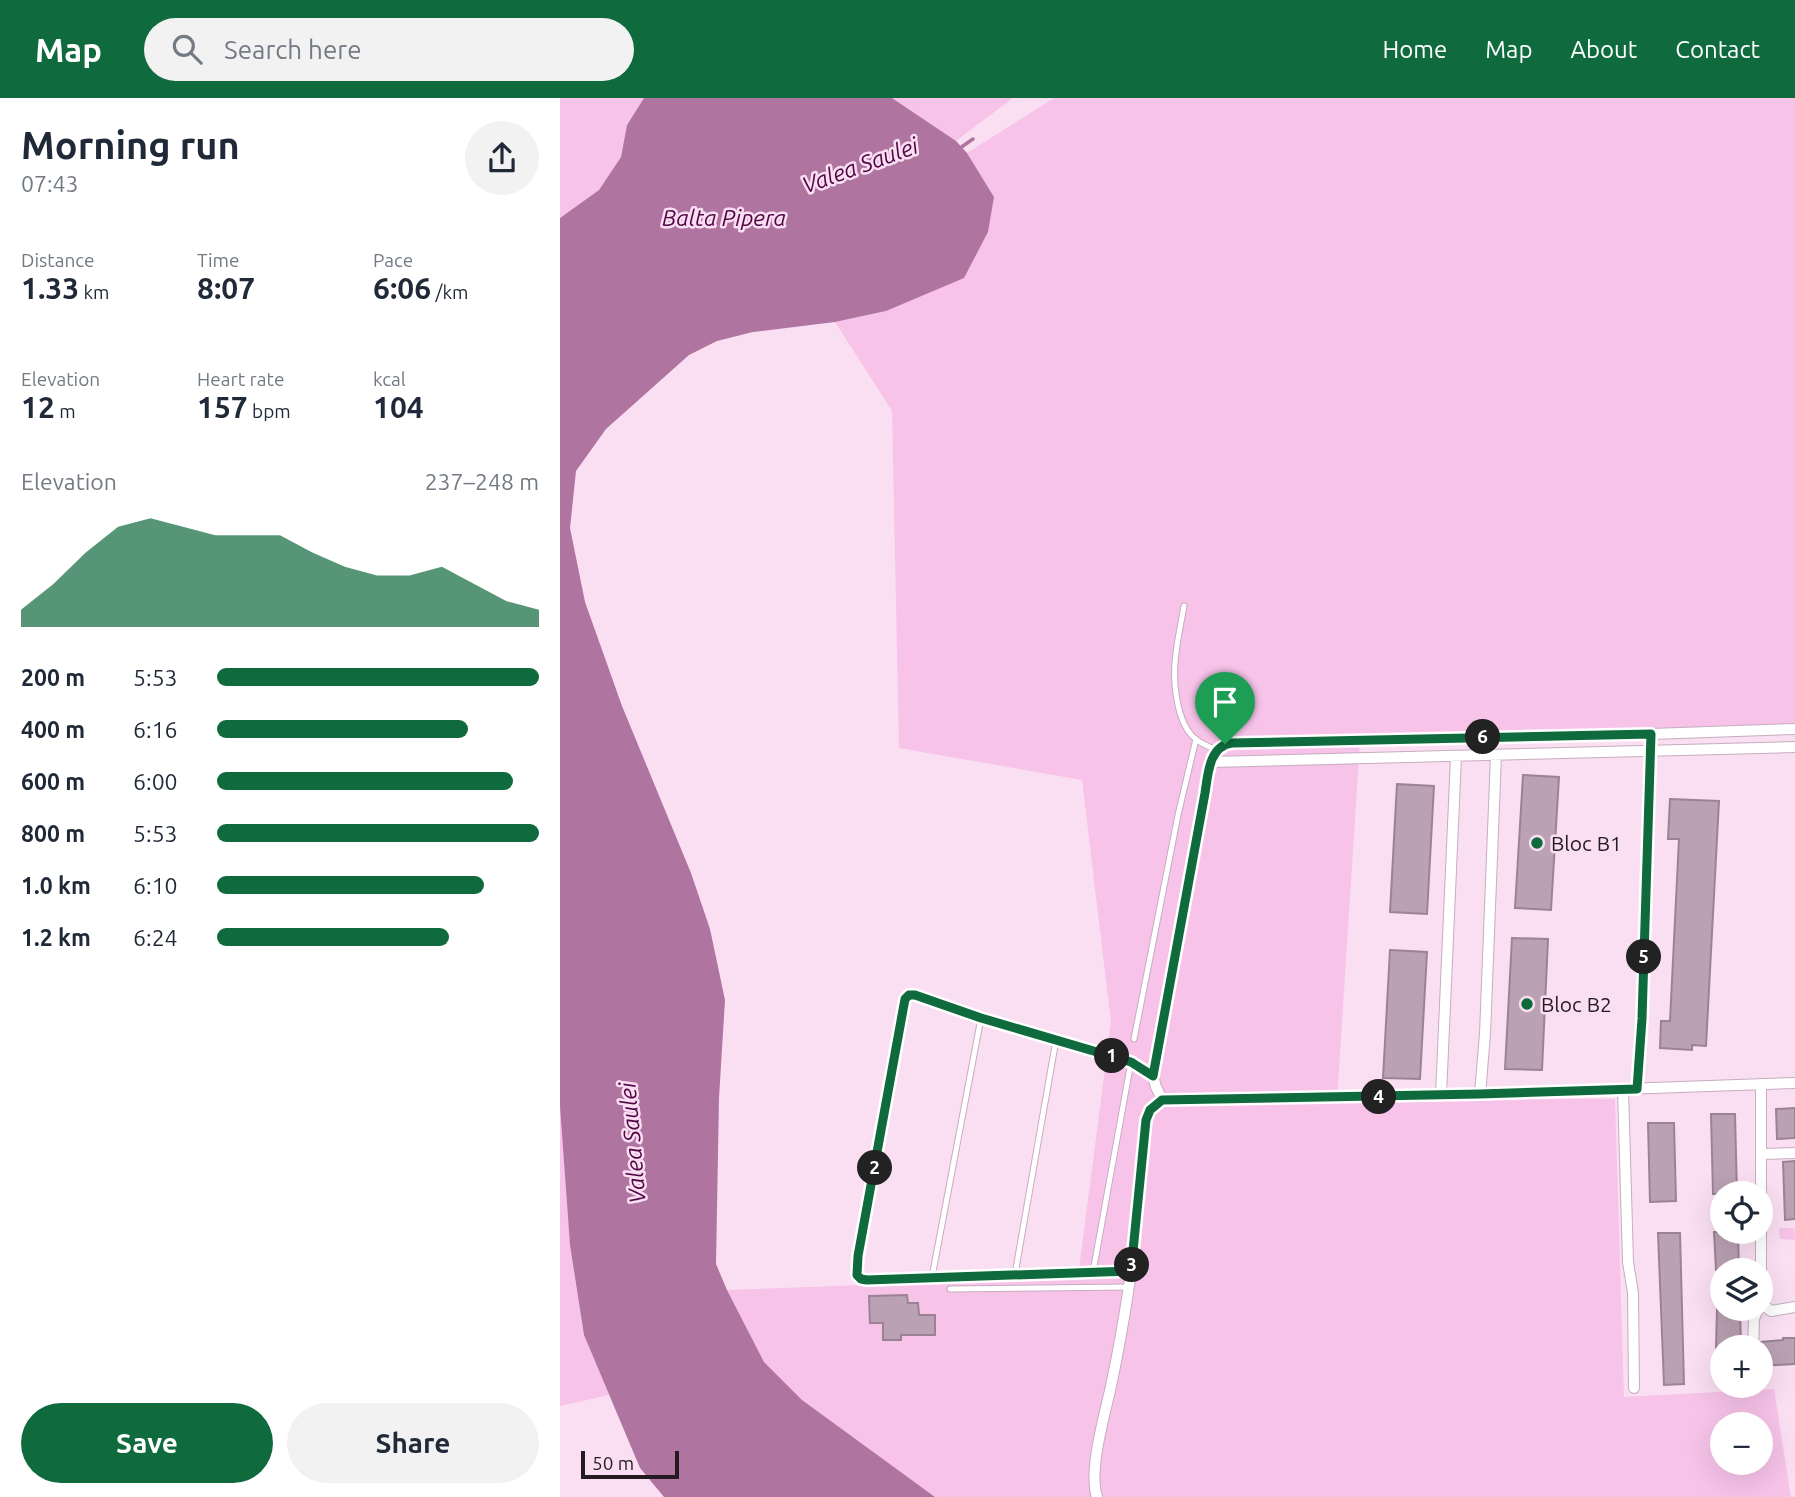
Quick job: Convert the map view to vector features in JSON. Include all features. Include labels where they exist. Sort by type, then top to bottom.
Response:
[{"type":"street","points":[[1162,1100],[1153,1076],[1205,793],[1216,750],[1225,744],[1795,729]]},
{"type":"street","points":[[1714,732],[1715,749]]},
{"type":"street","points":[[1637,1089],[1651,734]]},
{"type":"street","points":[[1212,762],[1795,747]]},
{"type":"street","points":[[1480,1094],[1486,1020],[1496,755]]},
{"type":"street","points":[[1441,1095],[1456,757]]},
{"type":"street","points":[[1097,1497],[1094,1478],[1129,1287],[1146,1120],[1150,1110],[1162,1100],[1480,1094],[1795,1083]]},
{"type":"street","points":[[1760,1258],[1761,1084]]},
{"type":"street","points":[[1623,1089],[1628,1262],[1633,1293],[1634,1388]]},
{"type":"street","points":[[1761,1154],[1795,1153]]},
{"type":"street","points":[[1773,1311],[1795,1307]]},
{"type":"lane","points":[[1184,606],[1174,663],[1176,698],[1183,724],[1196,740],[1216,750]]},
{"type":"lane","points":[[1135,1038],[1178,815],[1196,740]]},
{"type":"lane","points":[[1131,1271],[867,1280],[857,1275],[858,1256],[905,999],[909,995],[1131,1062],[1153,1076]]},
{"type":"lane","points":[[932,1276],[981,1018]]},
{"type":"lane","points":[[1015,1274],[1056,1040]]},
{"type":"lane","points":[[1093,1272],[1131,1062]]},
{"type":"lane","points":[[950,1289],[1129,1287]]},
{"type":"shaded area","points":[[560,98],[644,98],[627,125],[621,157],[599,190],[560,218]]},
{"type":"shaded area","points":[[892,98],[1013,98],[956,141]]},
{"type":"shaded area","points":[[1054,98],[1795,98],[1795,732],[1360,741],[1337,1100],[1615,1099],[1624,1397],[1710,1392],[1710,1398],[1773,1398],[1774,1389],[1791,1497],[935,1497],[802,1400],[764,1362],[727,1290],[1078,1277],[1111,1022],[1082,780],[899,748],[892,411],[835,322],[886,311],[994,197],[967,153]]},
{"type":"shaded area","points":[[560,1107],[570,1245],[584,1335],[609,1395],[560,1406]]},
{"type":"shaded area","points":[[1779,1228],[1794,1228],[1795,1240],[1780,1239]]},
{"type":"water","name":"Balta Pipera","points":[[644,98],[892,98],[956,141],[967,153],[994,197],[988,232],[964,278],[886,311],[835,322],[753,332],[717,341],[689,355],[606,429],[576,471],[570,528],[585,602],[622,706],[691,873],[710,929],[725,1000],[719,1098],[716,1264],[764,1362],[802,1400],[935,1497],[664,1497],[640,1468],[584,1335],[570,1245],[560,1107],[560,218],[599,190],[621,157],[627,125]]},
{"type":"building","name":"Bloc B1","points":[[1523,775],[1559,777],[1551,910],[1515,908]]},
{"type":"building","points":[[1397,784],[1434,786],[1427,914],[1390,912]]},
{"type":"building","points":[[1670,799],[1719,801],[1706,1046],[1692,1045],[1692,1050],[1660,1048],[1661,1021],[1670,1021],[1679,839],[1668,839]]},
{"type":"building","name":"Bloc B2","points":[[1512,938],[1548,939],[1542,1070],[1505,1069]]},
{"type":"building","points":[[1390,950],[1427,952],[1420,1079],[1383,1078]]},
{"type":"building","points":[[1795,1108],[1795,1138],[1777,1139],[1776,1109]]},
{"type":"building","points":[[1711,1114],[1735,1114],[1737,1181],[1713,1181]]},
{"type":"building","points":[[1648,1123],[1674,1123],[1676,1201],[1650,1202]]},
{"type":"building","points":[[1795,1161],[1795,1219],[1785,1220],[1783,1162]]},
{"type":"building","points":[[1658,1233],[1680,1233],[1684,1384],[1664,1385]]},
{"type":"building","points":[[1715,1244],[1738,1244],[1739,1258],[1715,1258]]},
{"type":"building","points":[[907,1295],[908,1303],[918,1303],[919,1315],[935,1315],[935,1335],[901,1335],[901,1340],[883,1340],[883,1323],[870,1323],[869,1296]]},
{"type":"building","points":[[1717,1321],[1740,1321],[1741,1335],[1716,1335]]},
{"type":"building","points":[[1795,1338],[1795,1364],[1773,1365],[1773,1341]]},
{"type":"waterway","name":"Valea Saulei","points":[[960,148],[973,139]]},
{"type":"place","name":"Bloc B1","points":[[1537,843]]},
{"type":"place","name":"Bloc B2","points":[[1527,1004]]},
{"type":"route","points":[[1651,734],[1642,1019],[1637,1089],[1162,1100],[1150,1110],[1146,1120],[1131,1271],[861,1279],[856,1270],[858,1256],[905,999],[909,995],[1131,1062],[1153,1076],[1207,782],[1216,750],[1225,744],[1651,734]]}]
